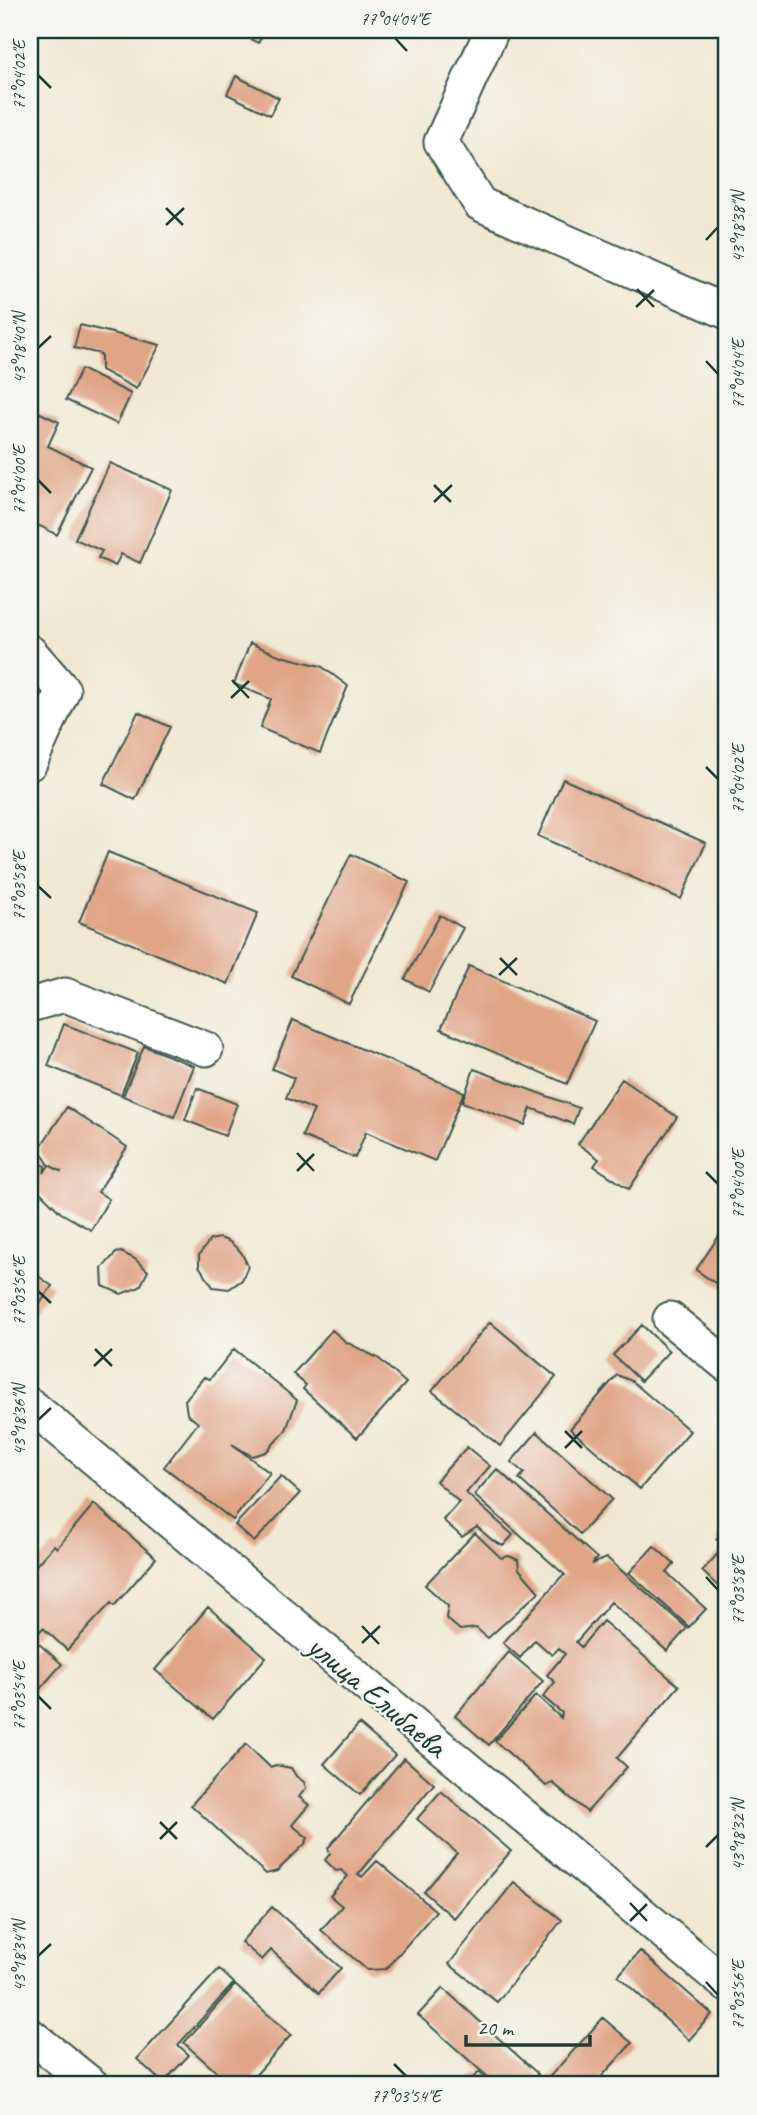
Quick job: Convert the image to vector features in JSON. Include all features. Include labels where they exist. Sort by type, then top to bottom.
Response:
[{"type":"street","points":[[492,30],[442,142],[480,204],[727,312]]},
{"type":"street","points":[[30,652],[63,690],[30,763]]},
{"type":"street","points":[[30,1005],[65,995],[206,1049]]},
{"type":"street","points":[[670,1318],[727,1365]]},
{"type":"street","name":"улица Елибаева","points":[[30,1405],[727,1985]]},
{"type":"street","points":[[30,2035],[92,2085]]},
{"type":"building","points":[[233,30],[265,30],[258,43]]},
{"type":"building","points":[[236,76],[279,98],[270,115],[227,94]]},
{"type":"building","points":[[80,325],[160,345],[136,389],[101,370],[101,354],[74,348]]},
{"type":"building","points":[[81,369],[131,394],[117,424],[66,400]]},
{"type":"building","points":[[34,410],[59,422],[48,446],[91,467],[57,535],[30,521],[30,418]]},
{"type":"building","points":[[110,463],[172,490],[140,563],[121,554],[115,566],[98,558],[102,551],[75,539]]},
{"type":"building","points":[[250,643],[281,656],[321,666],[348,686],[320,753],[260,728],[271,699],[234,684]]},
{"type":"building","points":[[138,712],[170,727],[135,800],[103,784]]},
{"type":"building","points":[[563,779],[706,843],[681,899],[538,836]]},
{"type":"building","points":[[108,852],[258,913],[228,984],[79,922]]},
{"type":"building","points":[[351,854],[409,882],[349,1004],[291,976]]},
{"type":"building","points":[[440,915],[463,928],[429,992],[405,979]]},
{"type":"building","points":[[469,966],[595,1021],[567,1084],[441,1029]]},
{"type":"building","points":[[293,1020],[464,1092],[435,1161],[366,1132],[355,1158],[302,1136],[314,1110],[286,1098],[294,1078],[272,1069]]},
{"type":"building","points":[[64,1024],[138,1053],[121,1095],[48,1066]]},
{"type":"building","points":[[144,1046],[194,1066],[174,1117],[123,1096]]},
{"type":"building","points":[[474,1069],[579,1108],[573,1124],[531,1108],[525,1125],[462,1102]]},
{"type":"building","points":[[622,1079],[677,1117],[629,1189],[594,1166],[599,1159],[578,1144]]},
{"type":"building","points":[[197,1088],[237,1104],[225,1136],[185,1120]]},
{"type":"building","points":[[67,1107],[127,1147],[98,1192],[109,1199],[91,1230],[61,1213],[41,1193],[35,1209],[30,1212],[30,1157],[45,1166],[44,1173],[49,1165],[39,1149]]},
{"type":"building","points":[[727,1224],[727,1291],[696,1270]]},
{"type":"building","points":[[220,1238],[230,1242],[241,1252],[248,1266],[242,1280],[229,1289],[213,1287],[199,1266],[199,1255],[210,1240]]},
{"type":"building","points":[[121,1252],[135,1259],[148,1271],[140,1287],[121,1294],[103,1286],[102,1268],[116,1253]]},
{"type":"building","points":[[30,1270],[52,1286],[30,1318]]},
{"type":"building","points":[[490,1322],[556,1377],[500,1446],[432,1391]]},
{"type":"building","points":[[642,1325],[669,1351],[641,1381],[613,1355]]},
{"type":"building","points":[[332,1330],[346,1342],[378,1358],[406,1383],[357,1438],[303,1389],[306,1385],[293,1374]]},
{"type":"building","points":[[234,1349],[297,1400],[286,1430],[266,1452],[252,1456],[232,1444],[270,1473],[233,1520],[164,1467],[198,1423],[187,1414],[185,1400],[204,1377],[210,1379]]},
{"type":"building","points":[[617,1375],[632,1381],[690,1431],[640,1489],[570,1429]]},
{"type":"building","points":[[537,1432],[612,1499],[580,1534],[519,1479],[524,1473],[511,1462]]},
{"type":"building","points":[[467,1447],[490,1466],[466,1493],[513,1535],[503,1546],[477,1527],[462,1537],[443,1520],[459,1502],[436,1481]]},
{"type":"building","points":[[497,1469],[597,1558],[592,1564],[607,1558],[687,1628],[667,1651],[611,1602],[576,1642],[581,1647],[603,1621],[679,1686],[617,1758],[627,1767],[587,1812],[553,1783],[546,1786],[495,1741],[536,1695],[561,1718],[562,1713],[543,1697],[555,1682],[547,1675],[565,1654],[559,1648],[552,1655],[535,1640],[520,1658],[503,1643],[565,1575],[474,1495]]},
{"type":"building","points":[[281,1476],[300,1493],[254,1542],[235,1525]]},
{"type":"building","points":[[94,1504],[156,1558],[114,1606],[111,1603],[67,1650],[43,1628],[32,1640],[30,1572],[54,1545],[57,1548]]},
{"type":"building","points":[[727,1527],[727,1595],[702,1571],[724,1547],[716,1539]]},
{"type":"building","points":[[475,1533],[501,1558],[509,1556],[518,1560],[519,1569],[539,1592],[488,1638],[476,1628],[460,1630],[446,1618],[448,1606],[425,1585]]},
{"type":"building","points":[[654,1546],[674,1564],[667,1573],[706,1609],[689,1627],[629,1573]]},
{"type":"building","points":[[208,1607],[266,1657],[213,1719],[155,1670]]},
{"type":"building","points":[[38,1643],[62,1664],[30,1700],[30,1653]]},
{"type":"building","points":[[509,1652],[543,1681],[489,1745],[455,1716]]},
{"type":"building","points":[[359,1724],[395,1755],[360,1795],[324,1764]]},
{"type":"building","points":[[246,1744],[270,1767],[276,1765],[291,1768],[304,1782],[306,1788],[299,1797],[309,1805],[292,1825],[308,1838],[305,1844],[277,1871],[266,1874],[191,1805]]},
{"type":"building","points":[[404,1758],[434,1784],[358,1875],[362,1877],[377,1861],[436,1911],[386,1969],[367,1970],[321,1930],[342,1906],[330,1896],[348,1876],[341,1870],[336,1871],[325,1860],[330,1854],[328,1848]]},
{"type":"building","points":[[441,1791],[511,1851],[454,1918],[424,1892],[457,1853],[417,1819]]},
{"type":"building","points":[[514,1882],[562,1920],[497,2002],[449,1964]]},
{"type":"building","points":[[272,1907],[341,1968],[319,1993],[271,1950],[262,1960],[241,1942]]},
{"type":"building","points":[[640,1951],[712,2014],[689,2040],[618,1976]]},
{"type":"building","points":[[219,1969],[234,1983],[178,2045],[189,2055],[163,2083],[137,2059]]},
{"type":"building","points":[[235,1985],[291,2035],[247,2085],[231,2085],[184,2043]]},
{"type":"building","points":[[443,1988],[538,2074],[528,2085],[497,2085],[418,2015]]},
{"type":"building","points":[[603,2018],[632,2043],[594,2085],[542,2085]]},
{"type":"building","points":[[479,2072],[493,2085],[465,2085]]}]
